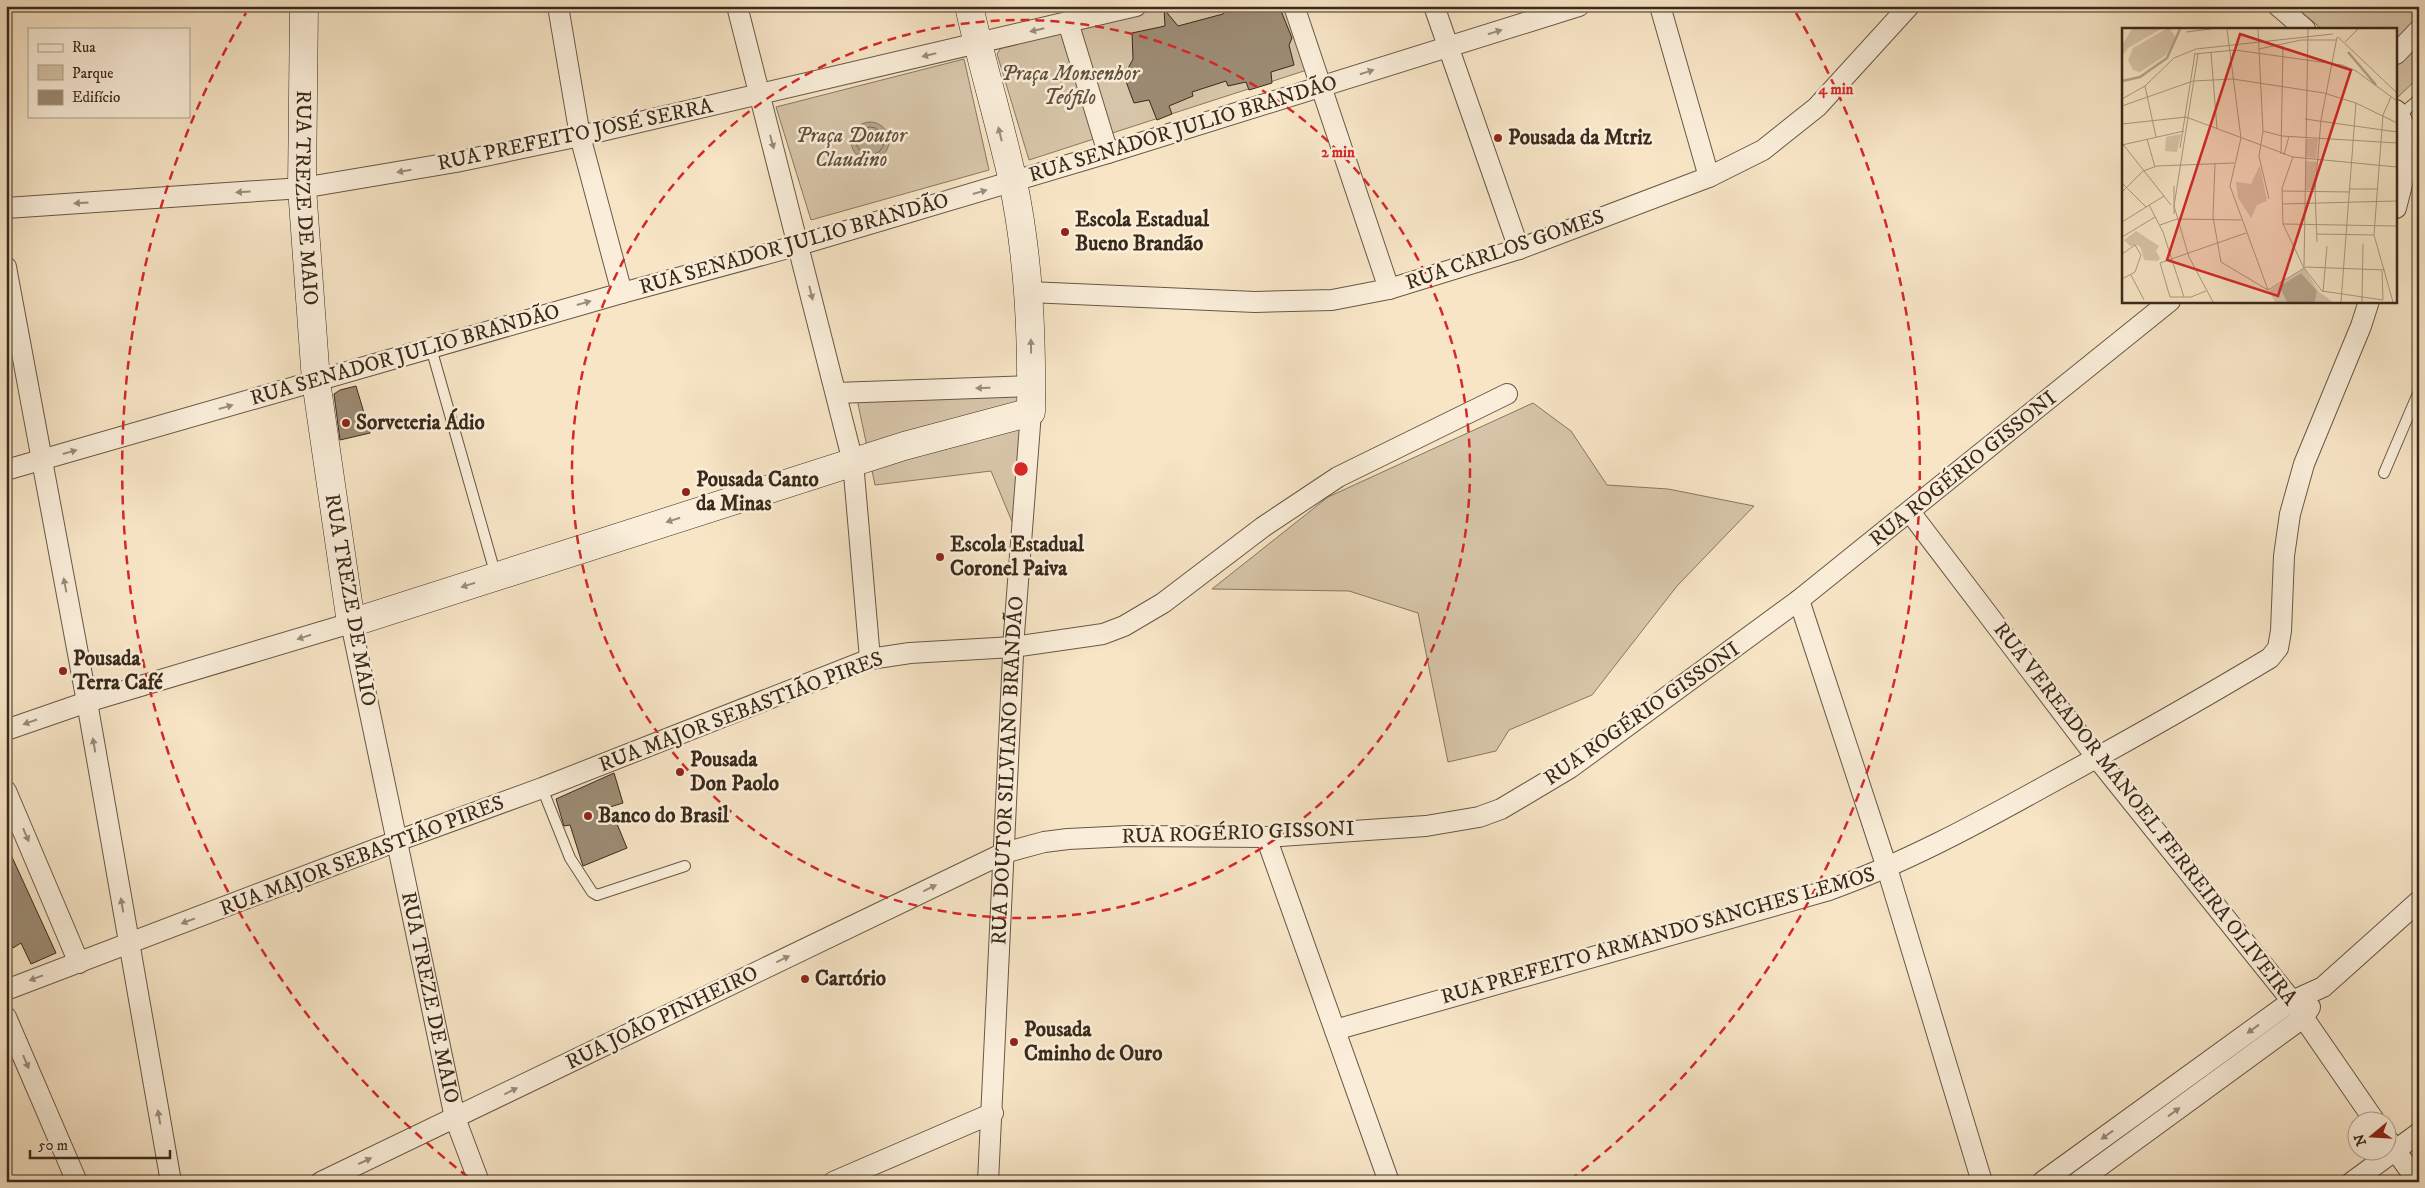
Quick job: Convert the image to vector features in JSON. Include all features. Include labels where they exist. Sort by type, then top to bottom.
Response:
[{"type":"street","name":"RUA TREZE DE MAIO","points":[[304,6],[302,188],[316,381],[351,622],[456,1118],[478,1182]]},
{"type":"street","points":[[558,6],[580,136],[622,293]]},
{"type":"street","points":[[737,6],[853,462],[870,660]]},
{"type":"street","name":"RUA DOUTOR SILVIANO BRANDÃO","points":[[969,6],[1013,182],[1029,292],[1031,399],[1013,647],[988,1182]]},
{"type":"street","name":"RUA PREFEITO JOSÉ SERRA","points":[[6,208],[302,188],[456,162],[580,136],[1136,6]]},
{"type":"street","points":[[1294,6],[1389,289]]},
{"type":"street","points":[[1434,6],[1519,249]]},
{"type":"street","name":"RUA SENADOR JULIO BRANDÃO","points":[[6,470],[622,293],[799,245],[1013,182],[1579,6]]},
{"type":"street","points":[[1660,6],[1709,177]]},
{"type":"street","name":"RUA CARLOS GOMES","points":[[1029,292],[1255,302],[1332,300],[1389,289],[1519,249],[1709,177],[1763,150],[1817,107],[1909,6]]},
{"type":"street","points":[[2278,6],[2304,28]]},
{"type":"street","points":[[1068,22],[1108,153]]},
{"type":"street","points":[[2398,52],[2419,30]]},
{"type":"street","points":[[2398,116],[2406,129],[2408,152],[2398,199]]},
{"type":"street","points":[[6,268],[87,702],[171,1182]]},
{"type":"street","name":"RUA ROGÉRIO GISSONI","points":[[1004,853],[1044,842],[1068,839],[1129,836],[1266,837],[1426,826],[1479,817],[1501,809],[1570,768],[1799,600],[2169,302]]},
{"type":"street","name":"RUA PREFEITO ARMANDO SANCHES LEMOS","points":[[1335,1030],[1826,891],[1887,868],[1966,829],[2097,758],[2270,658],[2278,648],[2280,641],[2284,556],[2290,514],[2304,464],[2361,326],[2369,302]]},
{"type":"street","points":[[836,393],[1031,399]]},
{"type":"street","name":"RUA MAJOR SEBASTIÃO PIRES","points":[[6,990],[397,841],[542,788],[870,660],[910,652],[1013,647],[1103,634],[1124,626],[1164,602],[1263,527],[1338,478],[1507,394]]},
{"type":"street","points":[[6,730],[87,702],[351,622],[853,462],[1031,399]]},
{"type":"street","name":"RUA VEREADOR MANOEL FERREIRA OLIVEIRA","points":[[1910,512],[2097,758],[2292,1000],[2367,1110]]},
{"type":"street","points":[[1799,600],[1887,868],[1982,1182]]},
{"type":"street","points":[[6,791],[79,962]]},
{"type":"street","points":[[1266,837],[1389,1182]]},
{"type":"street","name":"RUA JOÃO PINHEIRO","points":[[321,1182],[1004,853]]},
{"type":"street","points":[[2078,1182],[2304,1017],[2323,986],[2419,901]]},
{"type":"street","points":[[2042,1182],[2292,1000],[2323,986]]},
{"type":"street","points":[[6,1018],[77,1182]]},
{"type":"street","points":[[832,1182],[992,1113]]},
{"type":"street","points":[[2126,1121],[2139,1138]]},
{"type":"street","points":[[2398,1142],[2419,1133]]},
{"type":"street","points":[[2398,1155],[2418,1182]]},
{"type":"street","points":[[2352,1182],[2375,1160]]},
{"type":"lane","points":[[2398,113],[2419,100]]},
{"type":"lane","points":[[431,348],[496,576]]},
{"type":"lane","points":[[2384,473],[2419,391]]},
{"type":"lane","points":[[542,788],[570,858],[592,892],[597,895],[685,866]]},
{"type":"green space","name":"Praça Monsenhor Teófilo","points":[[1160,6],[1286,6],[1307,70],[1029,160],[997,54],[1003,45]]},
{"type":"green space","points":[[2294,6],[2419,6],[2419,77],[2398,97],[2398,28],[2321,28]]},
{"type":"green space","name":"Praça Doutor Claudino","points":[[964,59],[989,170],[811,220],[776,107]]},
{"type":"green space","points":[[1023,396],[1013,524],[991,471],[875,485],[857,399]]},
{"type":"green space","points":[[1533,403],[1571,431],[1607,485],[1668,489],[1754,506],[1677,586],[1592,695],[1509,730],[1496,751],[1448,762],[1418,613],[1349,591],[1212,589],[1328,497]]},
{"type":"water","points":[[870,122],[883,128],[889,141],[883,154],[870,160],[857,154],[851,141],[857,128]]},
{"type":"building","points":[[1229,6],[1279,6],[1292,38],[1289,45],[1294,65],[1271,72],[1272,83],[1249,90],[1246,82],[1228,86],[1226,81],[1192,92],[1193,96],[1169,106],[1172,114],[1157,120],[1149,100],[1134,103],[1124,76],[1133,59],[1132,33],[1165,26],[1164,9],[1178,26],[1223,14]]},
{"type":"building","points":[[356,386],[370,433],[340,440],[334,394],[340,390]]},
{"type":"building","name":"Banco do Brasil","points":[[614,773],[623,803],[610,807],[627,848],[583,866],[570,825],[564,826],[556,799]]},
{"type":"building","points":[[6,844],[56,953],[31,964],[21,943],[13,948],[6,932]]},
{"type":"place","name":"Pousada da Mtriz","points":[[1498,138]]},
{"type":"place","name":"Escola Estadual Bueno Brandão","points":[[1065,232]]},
{"type":"place","name":"Sorveteria Ádio","points":[[346,423]]},
{"type":"place","name":"Pousada Canto da Minas","points":[[686,492]]},
{"type":"place","name":"Escola Estadual Coronel Paiva","points":[[940,557]]},
{"type":"place","name":"Pousada Terra Café","points":[[63,671]]},
{"type":"place","name":"Pousada Don Paolo","points":[[680,772]]},
{"type":"place","name":"Banco do Brasil","points":[[588,816]]},
{"type":"place","name":"Cartório","points":[[805,979]]},
{"type":"place","name":"Pousada Cminho de Ouro","points":[[1014,1042]]}]
